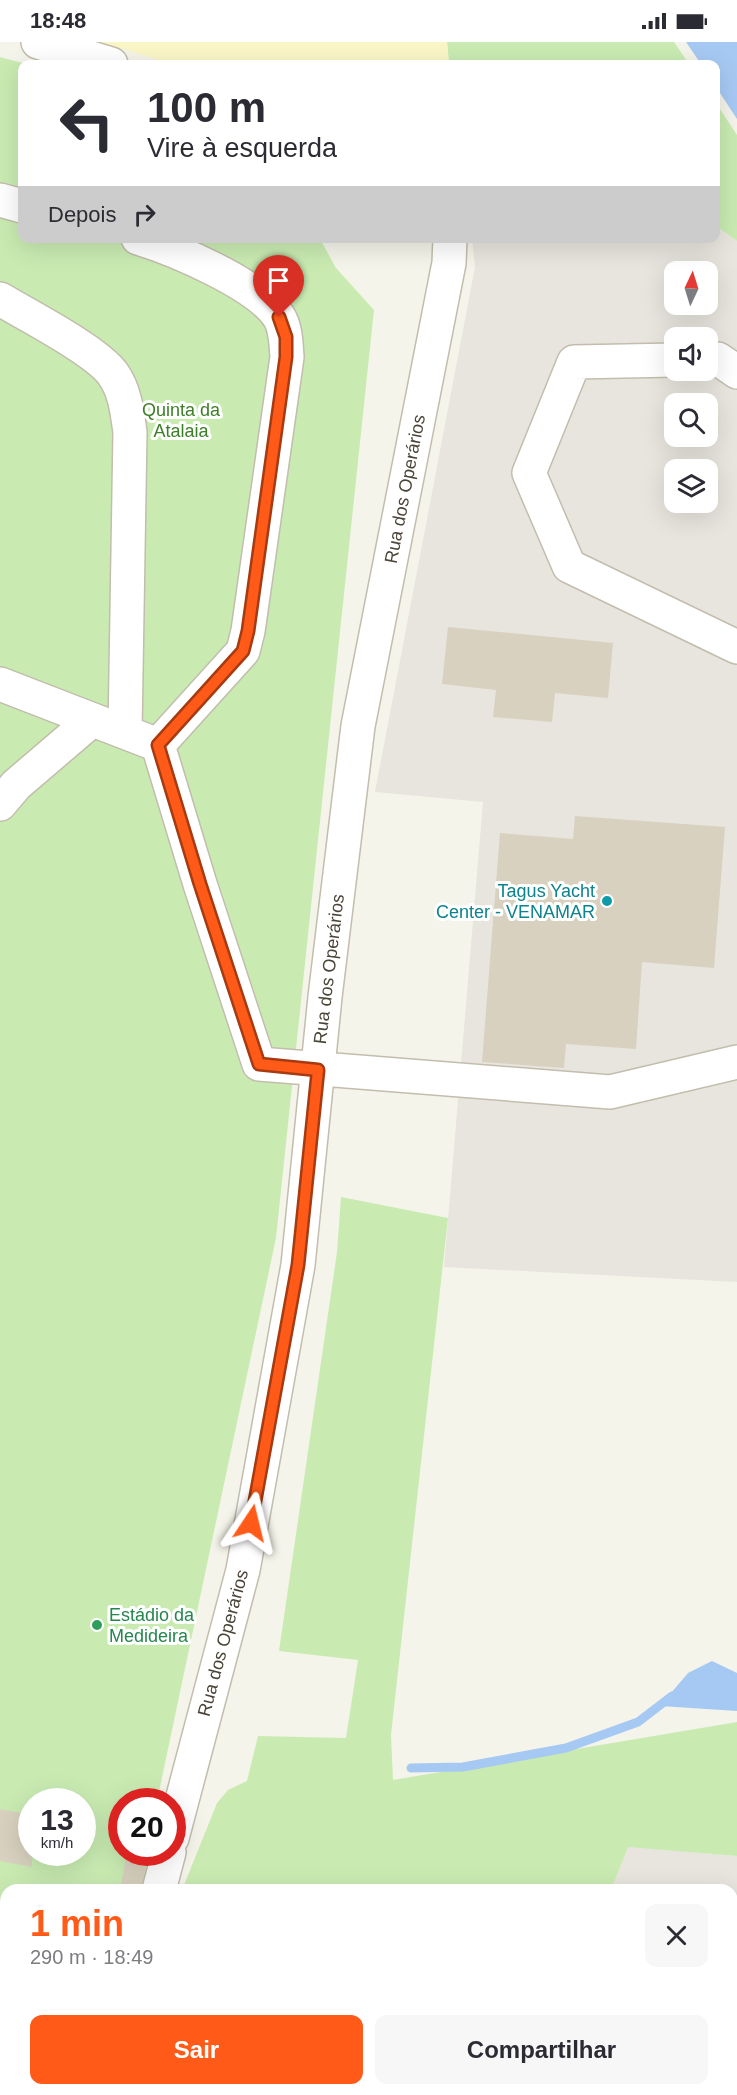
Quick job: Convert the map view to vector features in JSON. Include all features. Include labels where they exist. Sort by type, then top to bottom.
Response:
[{"type":"street","points":[[38,42],[98,60]]},
{"type":"street","points":[[0,200],[18,205]]},
{"type":"street","points":[[151,243],[209,266],[259,298],[279,317],[286,337],[286,357],[248,631],[243,651],[158,745]]},
{"type":"street","name":"Rua dos Operários","points":[[185,1788],[243,1570],[298,1265],[358,726],[449,263],[450,243]]},
{"type":"street","points":[[0,299],[93,355],[112,373],[125,399],[130,442],[125,732]]},
{"type":"street","points":[[718,359],[737,372]]},
{"type":"street","points":[[664,360],[574,362],[529,473],[569,566],[737,647]]},
{"type":"street","points":[[0,684],[158,745]]},
{"type":"street","points":[[0,804],[16,785],[92,720]]},
{"type":"street","points":[[158,745],[200,884],[259,1064],[610,1092],[737,1062]]},
{"type":"street","points":[[161,1884],[165,1866]]},
{"type":"shaded area","points":[[720,229],[737,241],[737,1282],[444,1267],[483,802],[375,792],[475,267],[472,243],[720,243]]},
{"type":"shaded area","points":[[628,1846],[737,1856],[737,1884],[613,1884]]},
{"type":"green space","points":[[447,42],[674,42],[686,60],[449,60]]},
{"type":"green space","name":"Quinta da Atalaia","points":[[0,57],[18,62],[18,243],[322,243],[336,268],[374,310],[276,1238],[160,1788],[108,1788],[108,1866],[150,1866],[146,1884],[0,1884]]},
{"type":"green space","points":[[720,109],[737,135],[737,241],[720,229]]},
{"type":"green space","points":[[341,1197],[448,1218],[391,1735],[393,1780],[737,1722],[737,1856],[628,1847],[613,1884],[184,1884],[217,1803],[228,1790],[247,1781],[258,1736],[346,1738],[358,1660],[279,1651],[337,1252]]},
{"type":"sand","points":[[100,42],[447,42],[449,60],[159,60]]},
{"type":"water","points":[[686,42],[737,42],[737,119],[720,93],[720,60],[698,60]]},
{"type":"water","points":[[712,1661],[737,1673],[737,1711],[660,1706],[688,1673]]},
{"type":"building","points":[[448,627],[613,643],[608,698],[555,693],[552,722],[493,717],[496,690],[442,684]]},
{"type":"building","name":"Tagus Yacht Center - VENAMAR","points":[[575,816],[725,827],[714,968],[642,962],[636,1049],[566,1044],[564,1068],[482,1062],[500,833],[573,839]]},
{"type":"building","points":[[0,1809],[18,1812],[18,1864],[0,1861]]},
{"type":"building","points":[[124,1866],[146,1866],[142,1884],[121,1884]]},
{"type":"waterway","points":[[411,1768],[463,1767],[566,1748],[638,1722],[672,1696]]},
{"type":"place","name":"Tagus Yacht Center - VENAMAR","points":[[607,901]]},
{"type":"place","name":"Estádio da Medideira","points":[[97,1625]]},
{"type":"route","points":[[251,1523],[298,1265],[318,1070],[259,1064],[200,884],[158,745],[243,651],[248,631],[286,357],[286,337],[279,317]]}]
